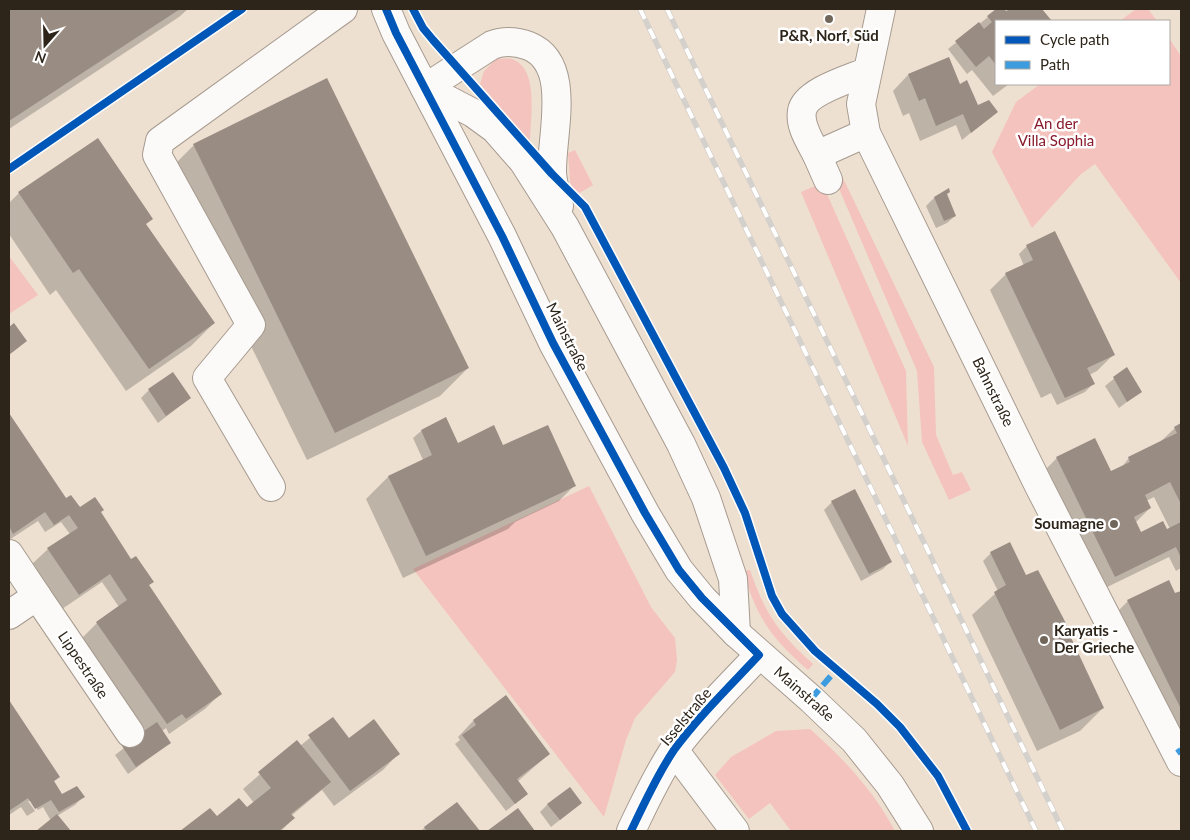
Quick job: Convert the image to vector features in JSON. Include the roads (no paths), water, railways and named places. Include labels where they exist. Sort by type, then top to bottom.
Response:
[{"type":"street","points":[[271,487],[207,378],[251,325],[157,155],[160,141],[343,9]]},
{"type":"street","name":"Mainstraße","points":[[386,9],[396,33],[511,253],[553,344],[645,513],[679,570],[702,598],[759,656],[811,699],[854,740],[890,785],[919,831]]},
{"type":"street","name":"Bahnstraße","points":[[880,9],[861,104],[866,133],[1039,486],[1181,762]]},
{"type":"street","points":[[425,88],[501,41],[524,44],[536,49],[546,58],[553,69],[556,85],[552,174],[555,194],[565,227]]},
{"type":"street","points":[[828,180],[804,130],[802,111],[810,96],[866,72]]},
{"type":"street","points":[[425,88],[473,113],[495,129],[524,161],[565,227],[681,444],[706,498],[733,579],[736,633]]},
{"type":"street","points":[[817,155],[866,133]]},
{"type":"street","name":"Lippestraße","points":[[9,554],[130,733]]},
{"type":"street","points":[[9,615],[37,596]]},
{"type":"street","name":"Isselstraße","points":[[631,831],[648,795],[674,750],[698,720],[759,656]]},
{"type":"street","points":[[674,750],[735,831]]},
{"type":"railway","points":[[640,9],[1036,831]]},
{"type":"railway","points":[[667,9],[1063,831]]},
{"type":"place","name":"P&R, Norf, Süd","points":[[829,19]]},
{"type":"place","name":"Soumagne","points":[[1114,524]]},
{"type":"place","name":"Karyatis - Der Grieche","points":[[1044,640]]},
{"type":"park label","name":"An der Villa Sophia","points":[[1056,132]]}]
